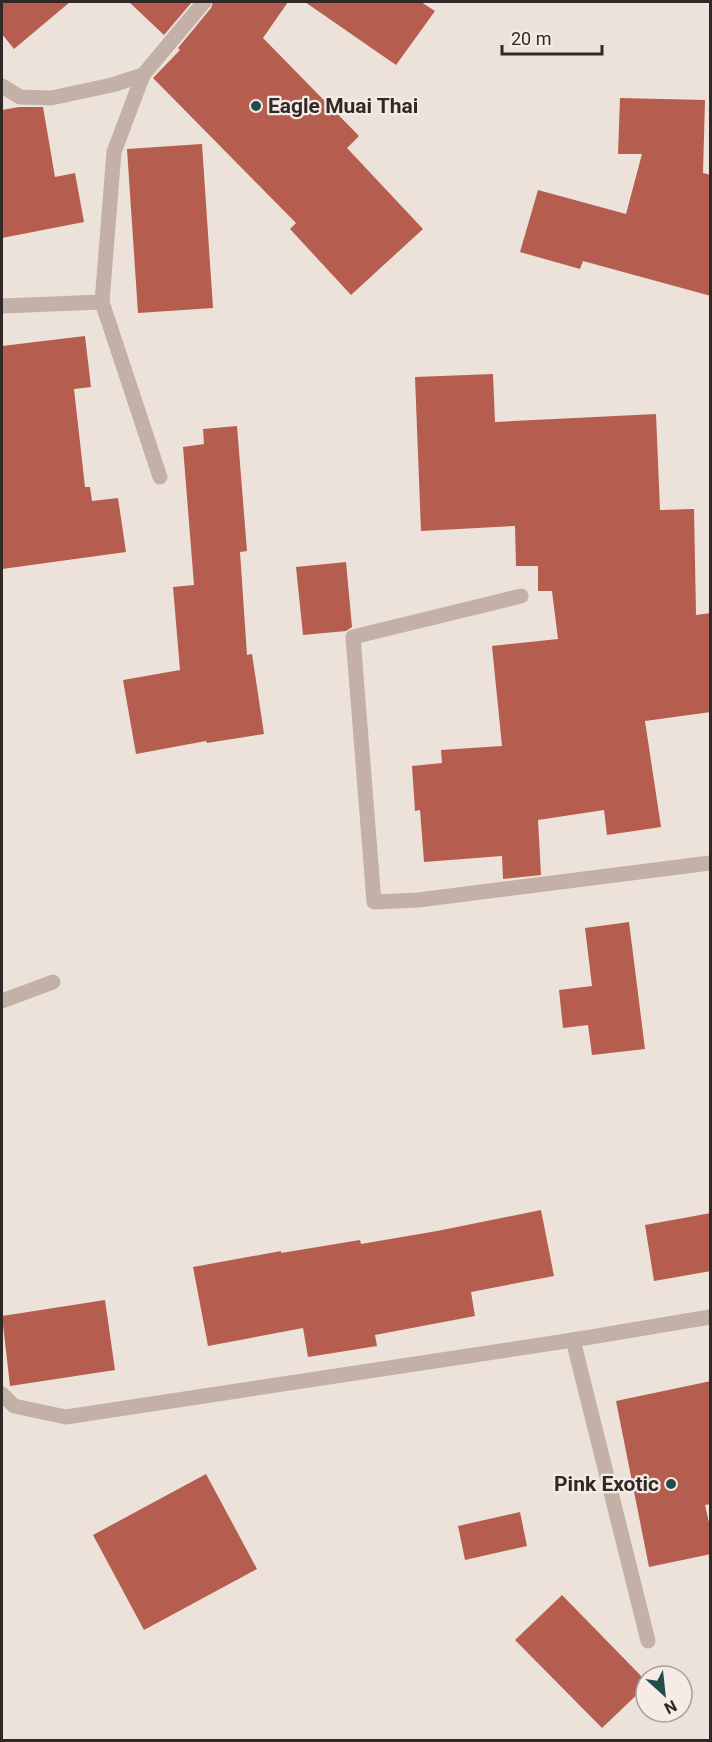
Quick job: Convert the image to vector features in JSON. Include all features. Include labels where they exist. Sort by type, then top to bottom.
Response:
[{"type":"street","points":[[160,477],[102,302],[114,152],[143,75],[204,2]]},
{"type":"street","points":[[2,86],[20,97],[51,98],[112,85],[143,75]]},
{"type":"street","points":[[2,306],[102,302]]},
{"type":"street","points":[[521,596],[352,637],[374,902],[418,900],[711,863]]},
{"type":"street","points":[[2,1001],[54,982]]},
{"type":"street","points":[[2,1394],[14,1406],[66,1417],[711,1317]]},
{"type":"street","points":[[573,1340],[648,1641]]},
{"type":"building","points":[[2,2],[70,2],[14,49],[2,34]]},
{"type":"building","points":[[129,2],[192,2],[164,35]]},
{"type":"building","name":"Eagle Muai Thai","points":[[213,2],[288,2],[263,38],[359,136],[347,148],[423,229],[351,295],[290,229],[296,223],[153,78],[180,50],[178,48],[211,8]]},
{"type":"building","points":[[305,2],[421,2],[435,11],[396,65]]},
{"type":"building","points":[[620,98],[705,100],[703,173],[711,175],[711,296],[583,261],[580,269],[520,252],[538,190],[626,214],[642,154],[618,154]]},
{"type":"building","points":[[43,107],[55,177],[75,173],[84,222],[2,238],[2,110]]},
{"type":"building","points":[[202,144],[213,308],[138,313],[127,149]]},
{"type":"building","points":[[85,336],[91,387],[74,389],[85,487],[90,487],[92,501],[118,498],[126,552],[2,569],[2,346]]},
{"type":"building","points":[[493,374],[495,422],[656,414],[660,510],[694,509],[696,615],[711,613],[711,712],[645,721],[661,827],[607,835],[604,810],[538,820],[541,875],[503,879],[502,856],[424,862],[420,810],[415,811],[412,766],[442,763],[441,750],[502,746],[492,646],[558,639],[552,591],[538,591],[538,566],[516,566],[515,526],[421,531],[415,377]]},
{"type":"building","points":[[237,426],[247,551],[240,552],[247,655],[252,654],[264,734],[207,743],[206,741],[136,754],[123,680],[180,670],[173,587],[194,585],[183,447],[204,444],[203,429]]},
{"type":"building","points":[[346,562],[352,627],[346,631],[303,635],[296,567]]},
{"type":"building","points":[[629,922],[645,1049],[592,1055],[588,1025],[563,1028],[559,990],[592,986],[585,928]]},
{"type":"building","points":[[541,1210],[554,1276],[471,1292],[475,1316],[375,1335],[377,1346],[308,1357],[303,1328],[208,1346],[193,1267],[360,1240],[361,1244]]},
{"type":"building","points":[[711,1213],[711,1271],[654,1281],[645,1225]]},
{"type":"building","points":[[105,1300],[115,1370],[10,1386],[2,1316]]},
{"type":"building","name":"Pink Exotic","points":[[711,1381],[711,1504],[705,1505],[711,1531],[711,1554],[649,1567],[616,1401]]},
{"type":"building","points":[[206,1474],[257,1569],[144,1630],[93,1535]]},
{"type":"building","points":[[520,1512],[527,1546],[465,1560],[458,1526]]},
{"type":"building","points":[[562,1595],[634,1669],[634,1697],[602,1728],[515,1640]]},
{"type":"place","name":"Eagle Muai Thai","points":[[256,106]]},
{"type":"place","name":"Pink Exotic","points":[[671,1484]]}]
